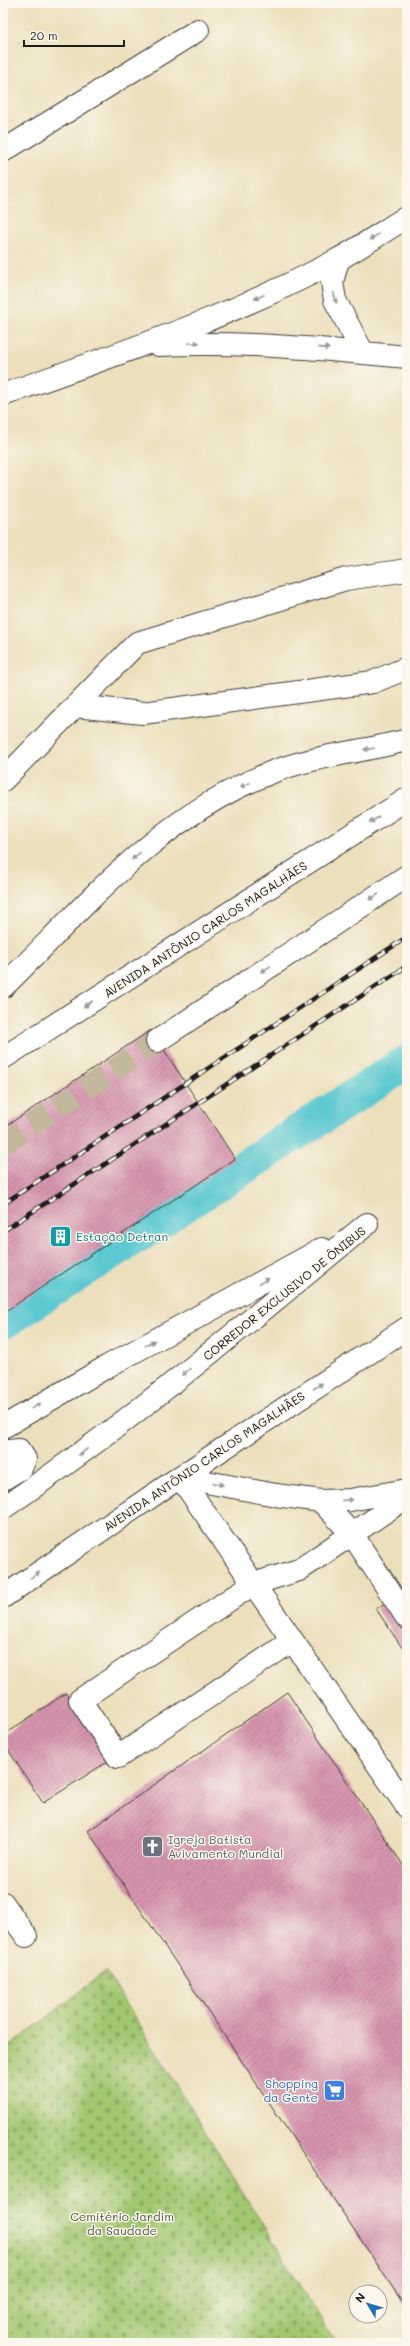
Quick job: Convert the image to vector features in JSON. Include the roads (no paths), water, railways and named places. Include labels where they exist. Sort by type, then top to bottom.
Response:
[{"type":"main road","points":[[3,151],[198,30]]},
{"type":"main road","points":[[3,394],[141,346],[237,307],[338,260],[407,216]]},
{"type":"main road","points":[[338,260],[332,282],[335,300],[363,353]]},
{"type":"main road","points":[[141,346],[206,342],[258,344],[407,357]]},
{"type":"main road","points":[[3,780],[137,643],[346,579],[407,570]]},
{"type":"main road","points":[[75,706],[143,713],[372,682],[407,668]]},
{"type":"main road","points":[[3,987],[117,872],[159,837],[196,812],[275,772],[326,756],[378,748],[407,740]]},
{"type":"main road","name":"AVENIDA ANTÔNIO CARLOS MAGALHÃES","points":[[3,1058],[407,799]]},
{"type":"main road","points":[[157,1041],[407,876]]},
{"type":"main road","points":[[3,966],[36,955]]},
{"type":"main road","name":"CORREDOR EXCLUSIVO DE ÔNIBUS","points":[[3,1427],[108,1366],[367,1224],[140,1410],[3,1508]]},
{"type":"main road","name":"AVENIDA ANTÔNIO CARLOS MAGALHÃES","points":[[3,1597],[180,1476],[407,1328]]},
{"type":"main road","points":[[3,1455],[14,1449],[19,1450],[25,1459],[21,1468],[3,1479]]},
{"type":"main road","points":[[180,1476],[276,1495],[321,1501],[350,1500],[407,1490]]},
{"type":"main road","points":[[180,1476],[407,1807]]},
{"type":"main road","points":[[292,1641],[118,1757],[80,1700],[254,1584],[299,1570],[407,1497]]},
{"type":"main road","points":[[321,1501],[352,1534],[407,1618]]},
{"type":"main road","points":[[3,1903],[26,1936]]},
{"type":"waterway","points":[[3,1322],[407,1062]]},
{"type":"tunnel","points":[[3,1144],[157,1041]]},
{"type":"railway","points":[[3,1204],[407,937]]},
{"type":"railway","points":[[3,1231],[407,966]]},
{"type":"place","name":"Estação Detran","points":[[61,1236]]},
{"type":"place","name":"Igreja Batista Avivamento Mundial","points":[[153,1846]]},
{"type":"place","name":"Shopping da Gente","points":[[334,2090]]},
{"type":"park label","name":"Cemitério Jardim da Saudade","points":[[122,2223]]}]
